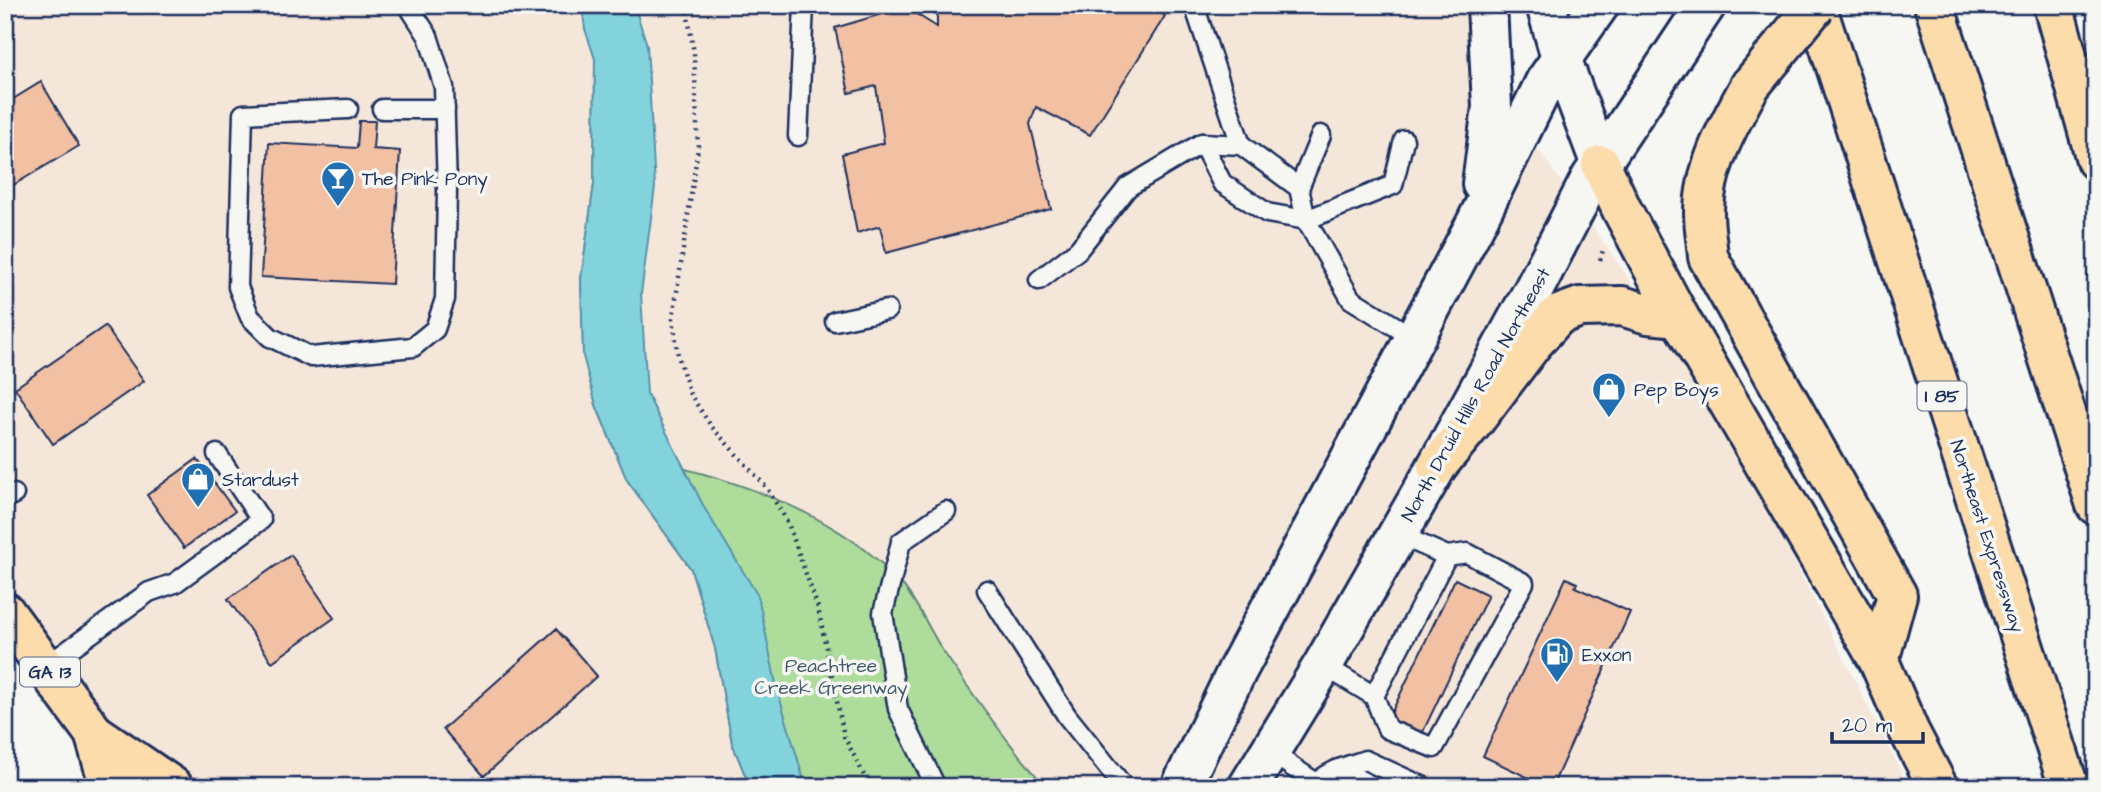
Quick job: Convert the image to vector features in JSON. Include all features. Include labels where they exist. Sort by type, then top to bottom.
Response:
[{"type":"main road","points":[[1475,225],[1492,107],[1487,5]]},
{"type":"main road","points":[[1546,5],[1561,58],[1601,165],[1622,210],[1679,317],[1879,662],[1909,731],[1938,787]]},
{"type":"main road","points":[[1181,787],[1237,671],[1475,225],[1545,82],[1600,5]]},
{"type":"main road","points":[[1816,5],[1750,86],[1730,124],[1713,164],[1704,211],[1708,257],[1896,595],[1879,662]]},
{"type":"main road","name":"Northeast Expressway","points":[[1816,5],[2069,787]]},
{"type":"main road","points":[[1934,5],[2096,505]]},
{"type":"main road","points":[[2053,5],[2096,160]]},
{"type":"main road","name":"North Druid Hills Road Northeast","points":[[1248,787],[1323,665],[1437,466],[1591,178],[1696,19]]},
{"type":"main road","points":[[1437,466],[1532,343],[1558,315],[1580,307],[1622,306],[1648,314],[1679,317]]},
{"type":"main road","name":"GA 13","points":[[5,612],[29,655],[94,733],[173,787]]},
{"type":"main road","name":"GA 13","points":[[94,733],[110,787]]},
{"type":"lane","points":[[348,109],[243,114],[238,287],[250,317],[271,337],[311,357],[413,347],[435,329],[445,299],[444,87],[428,36],[408,5]]},
{"type":"lane","points":[[798,136],[804,5]]},
{"type":"lane","points":[[1194,5],[1241,145]]},
{"type":"lane","points":[[382,109],[445,109]]},
{"type":"lane","points":[[1321,135],[1299,188],[1306,219],[1351,299],[1414,338]]},
{"type":"lane","points":[[1202,143],[1222,183],[1267,213],[1306,219],[1393,184],[1404,140]]},
{"type":"lane","points":[[1038,280],[1078,250],[1128,187],[1202,143],[1241,145],[1299,188]]},
{"type":"lane","points":[[835,321],[887,310]]},
{"type":"lane","points":[[29,655],[149,592],[175,583],[261,520],[217,454]]},
{"type":"lane","points":[[936,787],[898,709],[883,612],[901,542],[946,511]]},
{"type":"lane","points":[[1323,665],[1374,696],[1387,729],[1434,748],[1524,583],[1467,553],[1447,556],[1411,540],[1402,528]]},
{"type":"lane","points":[[1374,696],[1447,556]]},
{"type":"lane","points":[[987,590],[1068,716],[1124,787]]},
{"type":"lane","points":[[1269,751],[1315,785],[1338,769],[1365,760],[1424,787]]},
{"type":"lane","points":[[1338,769],[1374,787]]},
{"type":"path","points":[[685,5],[694,53],[698,148],[673,318],[678,356],[690,394],[711,426],[767,488],[788,523],[818,608],[844,736],[870,787]]},
{"type":"shaded area","points":[[5,5],[1482,5],[1529,136],[1708,392],[1901,771],[1906,787],[126,787],[5,621]]},
{"type":"green space","name":"Peachtree Creek Greenway","points":[[582,5],[605,5],[651,461],[718,478],[786,504],[849,538],[877,559],[907,591],[967,686],[1046,787],[750,787],[732,743],[715,648],[691,569],[627,480],[596,405],[583,346],[581,279],[594,184],[595,59]]},
{"type":"water","points":[[582,5],[634,5],[647,45],[655,187],[641,294],[647,394],[705,509],[758,596],[777,689],[806,787],[750,787],[732,743],[715,648],[691,569],[627,480],[596,405],[583,356],[581,279],[594,184],[595,59],[585,29]]},
{"type":"building","points":[[937,5],[1153,5],[1152,7],[1165,16],[1090,135],[1036,107],[1030,124],[1051,209],[886,253],[880,226],[857,233],[842,154],[884,143],[876,86],[849,93],[835,28],[905,7],[937,27]]},
{"type":"building","points":[[41,82],[79,146],[5,190],[5,104]]},
{"type":"building","points":[[359,121],[375,121],[373,149],[400,151],[392,284],[261,277],[269,143],[357,148]]},
{"type":"building","points":[[105,326],[144,381],[53,444],[15,388]]},
{"type":"building","points":[[197,459],[235,511],[184,548],[147,495]]},
{"type":"building","points":[[291,555],[334,618],[272,662],[228,599]]},
{"type":"building","points":[[1566,578],[1577,583],[1575,587],[1630,612],[1552,787],[1548,787],[1483,756]]},
{"type":"building","points":[[1455,579],[1488,595],[1421,736],[1388,720]]},
{"type":"building","points":[[556,629],[597,676],[484,776],[443,729]]},
{"type":"place","name":"The Pink Pony","points":[[338,208]]},
{"type":"place","name":"Pep Boys","points":[[1609,419]]},
{"type":"place","name":"Stardust","points":[[198,509]]},
{"type":"place","name":"Exxon","points":[[1557,684]]}]
